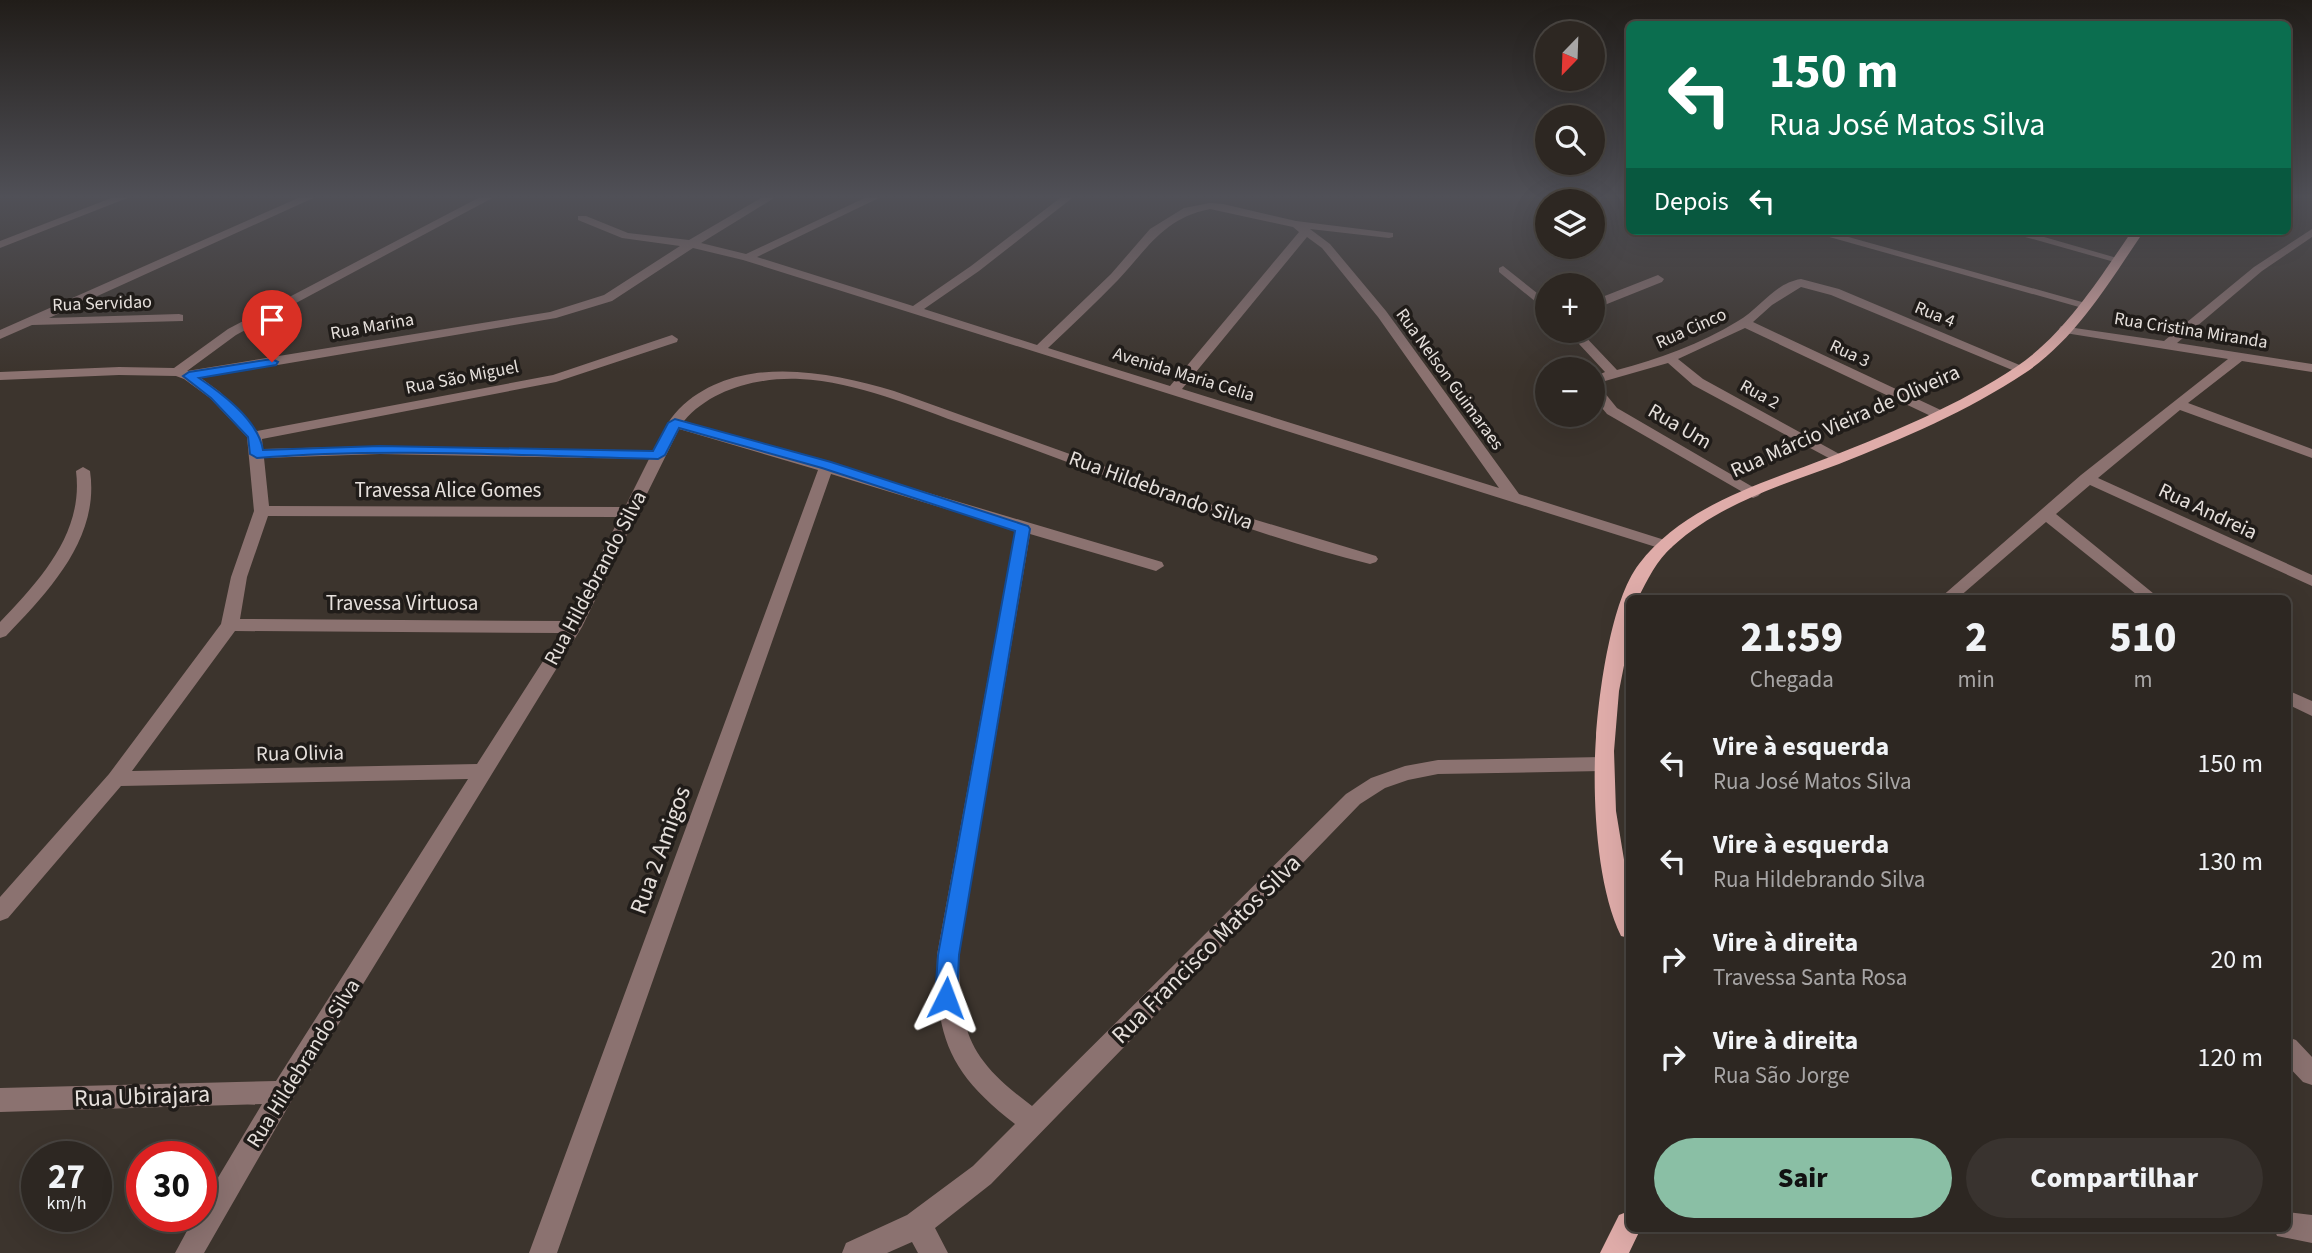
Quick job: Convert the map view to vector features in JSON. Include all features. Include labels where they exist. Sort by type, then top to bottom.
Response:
[{"type":"main road","name":"Rua Márcio Vieira de Oliveira","points":[[1632,595],[1645,569],[1665,545],[1709,512],[1940,415],[2022,369],[2065,329],[2123,253]]},
{"type":"main road","name":"Rua Márcio Vieira de Oliveira","points":[[1626,618],[1610,690],[1602,764],[1607,836],[1626,916]]},
{"type":"main road","points":[[1614,1253],[1626,1231]]},
{"type":"street","points":[[0,335],[183,253]]},
{"type":"street","points":[[0,912],[116,779],[230,625],[239,577],[262,511],[254,436],[215,395],[183,374],[232,332],[379,253]]},
{"type":"street","name":"Rua Marina","points":[[0,376],[80,371],[183,374],[581,308],[624,289],[677,253]]},
{"type":"street","name":"Avenida Maria Celia","points":[[729,253],[1665,545]]},
{"type":"street","points":[[747,258],[757,253]]},
{"type":"street","points":[[915,310],[948,289],[992,253]]},
{"type":"street","points":[[1040,349],[1135,253]]},
{"type":"street","points":[[1173,391],[1280,253]]},
{"type":"street","name":"Rua Nelson Guimaraes","points":[[1332,253],[1382,314],[1514,498]]},
{"type":"street","points":[[1897,253],[2083,304]]},
{"type":"street","points":[[2094,253],[2118,260]]},
{"type":"street","points":[[2169,343],[2281,253]]},
{"type":"street","points":[[1503,270],[1535,297]]},
{"type":"street","points":[[1605,301],[1658,279]]},
{"type":"street","name":"Rua Cinco","points":[[1605,376],[1644,367],[1745,323],[1794,284],[1814,285],[1835,292]]},
{"type":"street","name":"Rua 4","points":[[1835,292],[2022,369]]},
{"type":"street","name":"Rua Servidao","points":[[26,323],[179,318]]},
{"type":"street","name":"Rua 3","points":[[1745,323],[1940,415]]},
{"type":"street","name":"Rua Cristina Miranda","points":[[2065,329],[2169,343],[2312,368]]},
{"type":"street","name":"Rua São Miguel","points":[[254,436],[556,378],[672,339]]},
{"type":"street","points":[[1584,343],[1613,373]]},
{"type":"street","points":[[1952,595],[2047,515],[2086,478],[2241,355]]},
{"type":"street","name":"Rua 2","points":[[1669,356],[1698,382],[1838,459]]},
{"type":"street","name":"Rua Hildebrando Silva","points":[[189,1253],[283,1092],[573,627],[633,512],[675,423],[686,407],[703,397],[746,381],[779,375],[822,378],[879,392],[1277,533],[1370,559]]},
{"type":"street","name":"Rua Um","points":[[1605,404],[1612,411],[1752,493]]},
{"type":"street","points":[[2177,404],[2312,454]]},
{"type":"street","points":[[675,423],[827,465],[1023,529],[1156,566]]},
{"type":"street","points":[[305,450],[309,425]]},
{"type":"street","points":[[257,454],[305,450],[658,455]]},
{"type":"street","name":"Rua 2 Amigos","points":[[543,1253],[827,465]]},
{"type":"street","points":[[0,632],[57,566],[79,525],[86,497],[83,471]]},
{"type":"street","name":"Rua Andreia","points":[[2086,478],[2312,581]]},
{"type":"street","name":"Travessa Alice Gomes","points":[[262,511],[633,512]]},
{"type":"street","points":[[2047,515],[2147,595]]},
{"type":"street","points":[[1023,529],[948,955],[946,998],[953,1035],[973,1071],[1003,1100],[1034,1123]]},
{"type":"street","name":"Travessa Virtuosa","points":[[230,625],[573,627]]},
{"type":"street","points":[[2291,698],[2312,709]]},
{"type":"street","name":"Rua Francisco Matos Silva","points":[[856,1253],[917,1225],[982,1175],[1353,799],[1378,783],[1405,773],[1438,767],[1602,764]]},
{"type":"street","name":"Rua Olivia","points":[[116,779],[485,771]]},
{"type":"street","points":[[2291,1052],[2312,1074]]},
{"type":"street","name":"Rua Ubirajara","points":[[0,1100],[283,1092]]},
{"type":"street","points":[[917,1225],[934,1253]]},
{"type":"street","points":[[2291,1226],[2312,1229]]},
{"type":"route","points":[[272,362],[189,376],[215,395],[254,436],[257,454],[305,450],[380,450],[658,455],[675,423],[827,465],[1023,529],[948,955],[946,998]]}]
